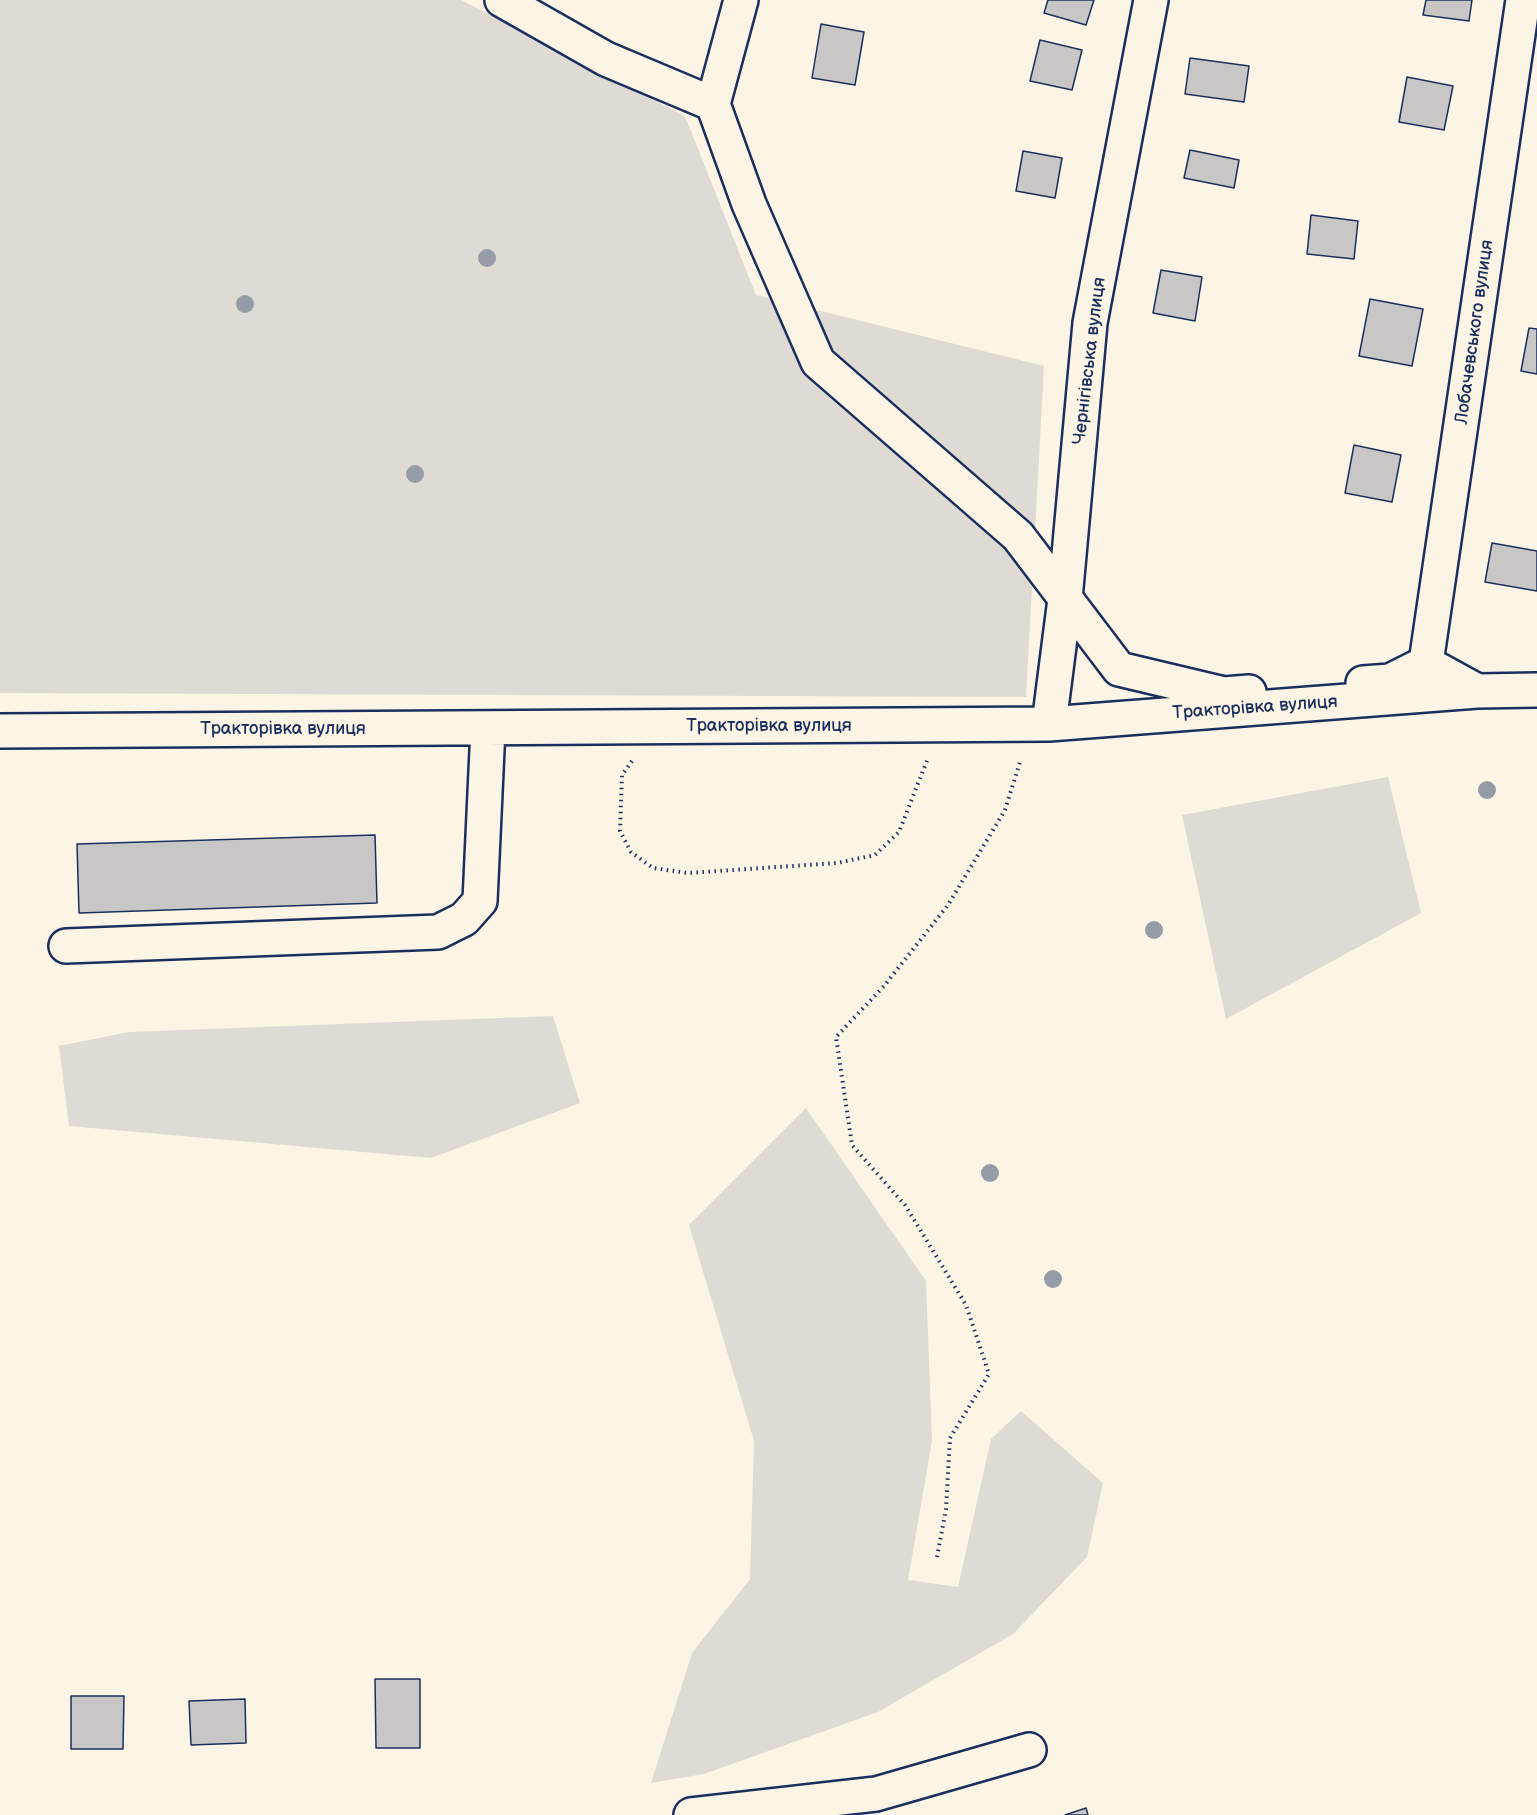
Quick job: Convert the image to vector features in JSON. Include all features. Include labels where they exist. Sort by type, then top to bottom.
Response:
[{"type":"street","points":[[502,0],[606,59],[713,104]]},
{"type":"street","points":[[741,0],[713,104],[749,204],[818,362],[1018,536],[1119,669],[1224,694],[1390,681],[1426,663],[1477,691]]},
{"type":"street","name":"Чернігівська вулиця","points":[[1041,724],[1065,599],[1090,323],[1151,0]]},
{"type":"street","name":"Лобачевського вулиця","points":[[1426,663],[1523,0]]},
{"type":"street","name":"Тракторівка вулиця","points":[[0,731],[1041,724],[1477,691],[1537,690]]},
{"type":"street","points":[[66,946],[438,932],[464,920],[480,901],[488,728]]},
{"type":"street","points":[[691,1815],[876,1794],[1029,1750]]},
{"type":"path","points":[[937,1557],[946,1509],[951,1438],[989,1374],[966,1305],[905,1205],[852,1145],[836,1037],[884,986],[948,905],[1005,810],[1041,724]]},
{"type":"path","points":[[660,727],[622,775],[620,831],[631,852],[653,868],[688,873],[837,863],[875,855],[899,832],[929,756],[946,725]]},
{"type":"shaded area","points":[[0,0],[461,0],[685,116],[756,295],[1044,366],[1026,697],[0,693]]},
{"type":"shaded area","points":[[1388,777],[1421,913],[1226,1019],[1182,815]]},
{"type":"shaded area","points":[[553,1016],[580,1103],[431,1158],[69,1126],[59,1046],[129,1032]]},
{"type":"shaded area","points":[[806,1108],[926,1281],[932,1441],[908,1580],[958,1587],[991,1439],[1021,1411],[1103,1483],[1087,1557],[1013,1634],[878,1712],[704,1774],[651,1783],[692,1653],[750,1579],[754,1441],[689,1225]]},
{"type":"building","points":[[1048,0],[1094,0],[1086,25],[1044,13]]},
{"type":"building","points":[[1426,0],[1472,0],[1469,21],[1423,15]]},
{"type":"building","points":[[821,24],[864,32],[855,85],[812,78]]},
{"type":"building","points":[[1040,40],[1082,50],[1072,90],[1030,81]]},
{"type":"building","points":[[1190,58],[1249,66],[1244,102],[1185,94]]},
{"type":"building","points":[[1407,77],[1453,86],[1444,130],[1399,122]]},
{"type":"building","points":[[1190,150],[1239,160],[1234,188],[1184,178]]},
{"type":"building","points":[[1023,151],[1062,158],[1055,198],[1016,191]]},
{"type":"building","points":[[1311,215],[1358,221],[1354,259],[1307,254]]},
{"type":"building","points":[[1161,270],[1202,277],[1195,321],[1153,313]]},
{"type":"building","points":[[1370,299],[1423,309],[1412,366],[1359,356]]},
{"type":"building","points":[[1529,328],[1537,329],[1537,374],[1521,371]]},
{"type":"building","points":[[1354,445],[1401,455],[1392,502],[1345,493]]},
{"type":"building","points":[[1492,543],[1537,551],[1537,591],[1485,582]]},
{"type":"building","points":[[375,835],[377,903],[79,913],[77,844]]},
{"type":"building","points":[[375,1679],[420,1679],[420,1748],[376,1748]]},
{"type":"building","points":[[71,1696],[124,1696],[123,1749],[71,1749]]},
{"type":"building","points":[[245,1699],[246,1743],[191,1745],[189,1701]]},
{"type":"building","points":[[1086,1808],[1088,1815],[1065,1815]]}]
